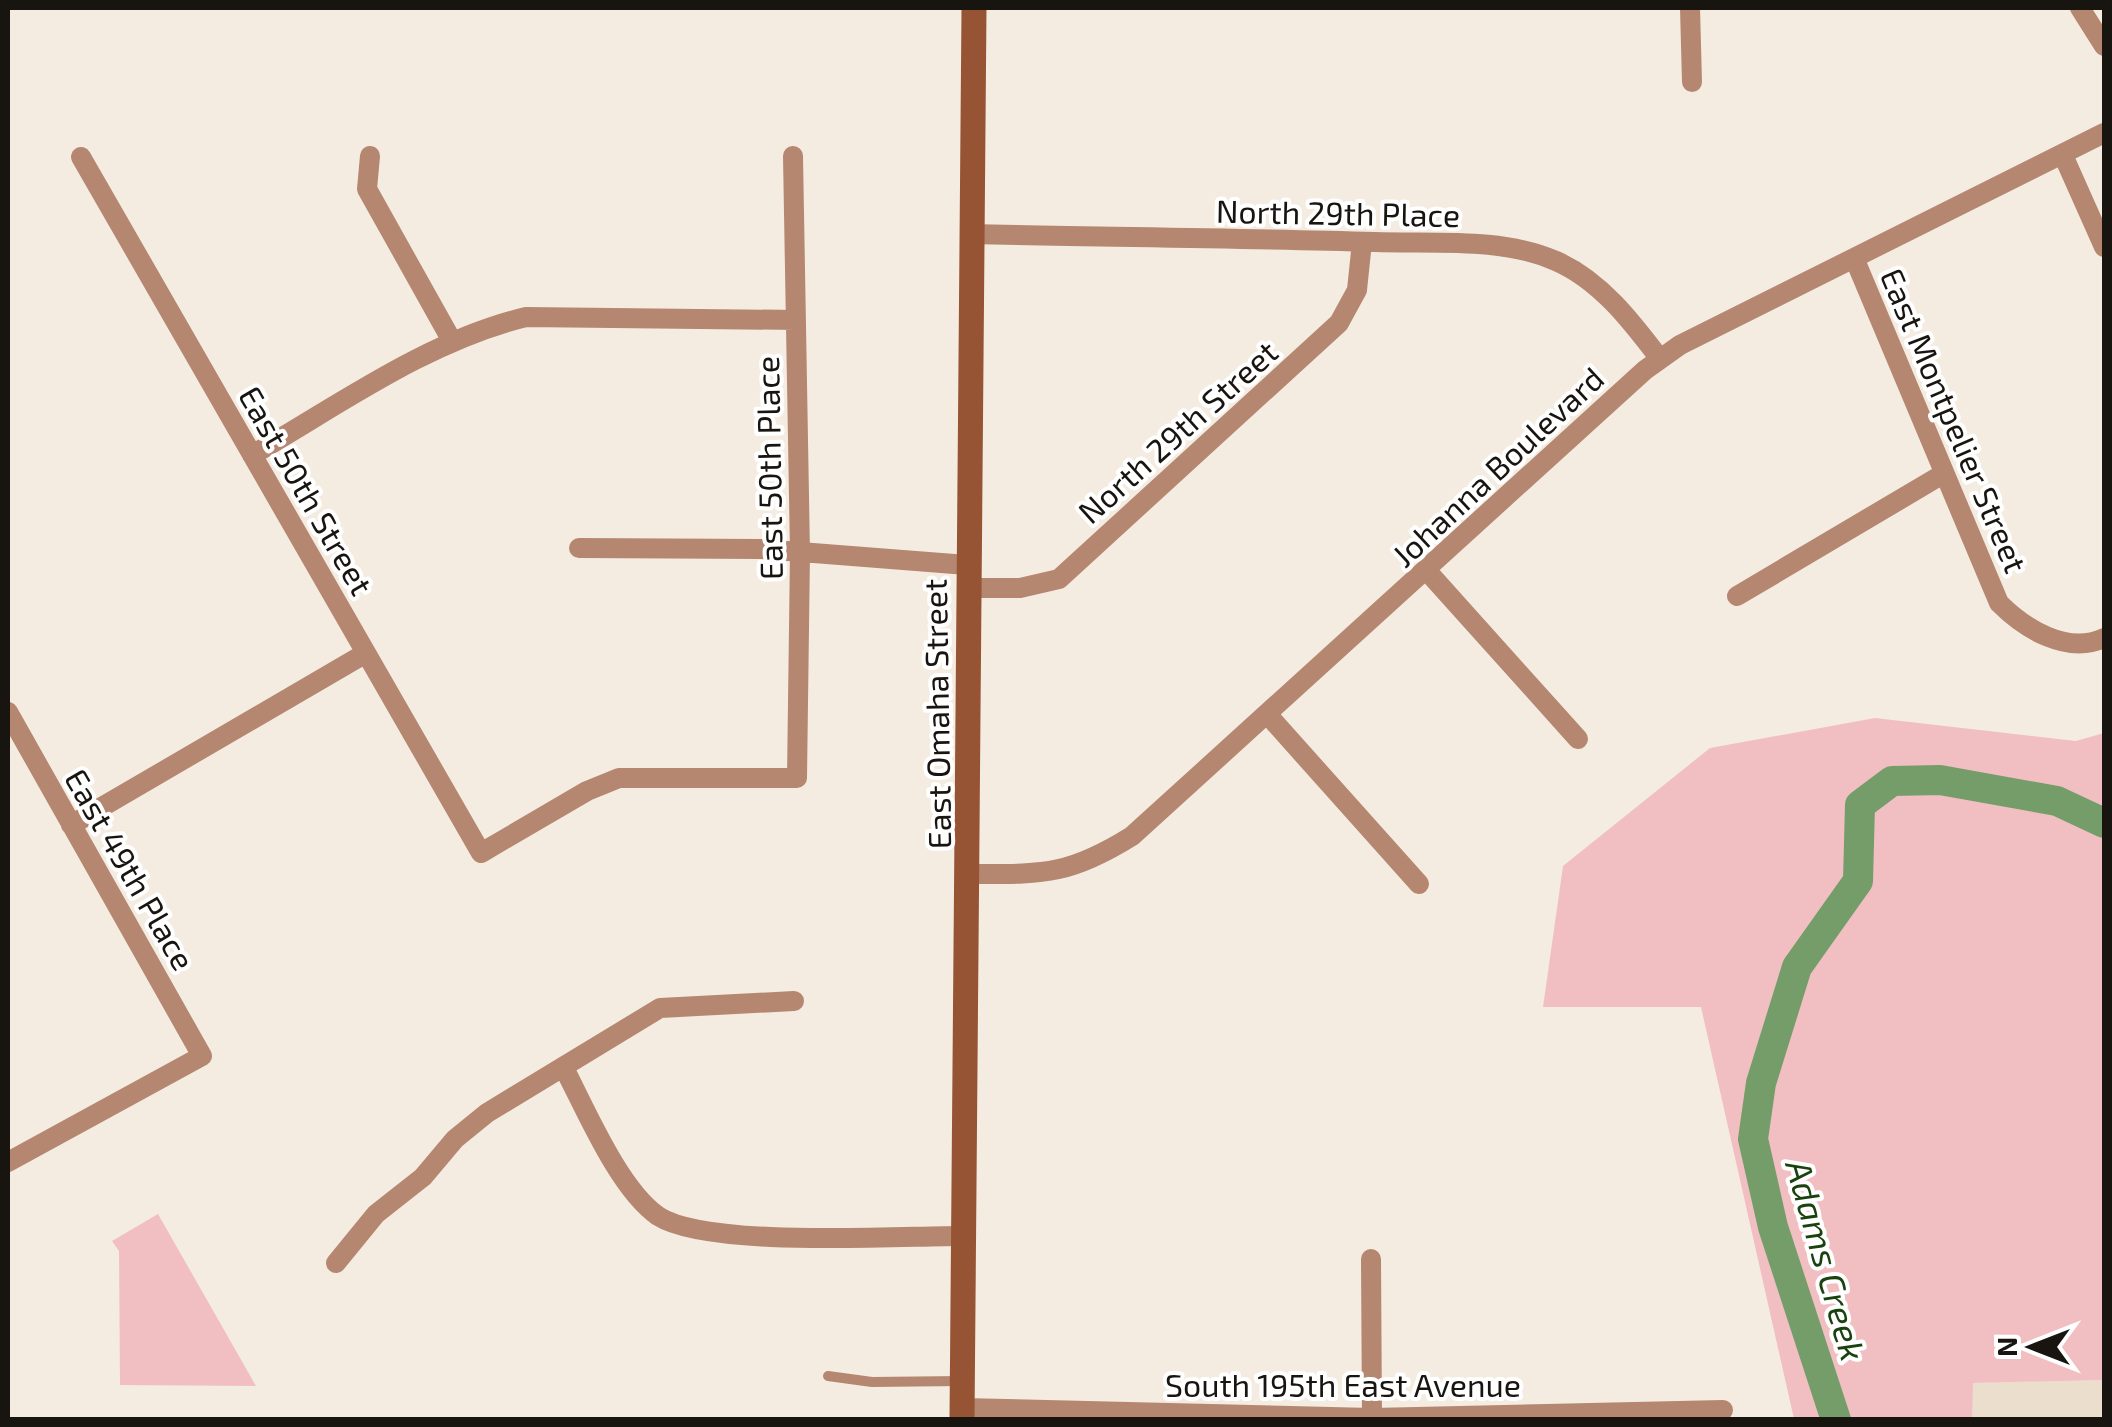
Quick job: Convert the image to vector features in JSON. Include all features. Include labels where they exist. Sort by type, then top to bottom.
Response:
[{"type":"street","name":"East Omaha Street","points":[[962,1414],[970,874],[968,577],[974,8]]},
{"type":"street","points":[[1690,8],[1692,82]]},
{"type":"street","points":[[2080,8],[2104,46]]},
{"type":"street","name":"Johanna Boulevard","points":[[970,874],[1052,874],[1092,861],[1132,836],[1660,359],[1680,345],[2104,134]]},
{"type":"street","points":[[2063,155],[2104,247]]},
{"type":"street","points":[[370,156],[367,189],[452,341]]},
{"type":"street","name":"East 50th Place","points":[[481,853],[587,791],[620,778],[797,778],[800,553],[793,156]]},
{"type":"street","name":"East 50th Street","points":[[81,158],[481,853]]},
{"type":"street","name":"North 29th Place","points":[[971,234],[1498,247],[1557,261],[1605,294],[1660,359]]},
{"type":"street","name":"North 29th Street","points":[[579,548],[761,548],[1020,588],[1059,579],[1339,323],[1358,290],[1362,242]]},
{"type":"street","name":"East Montpelier Street","points":[[1855,260],[1999,604],[2036,633],[2064,642],[2104,638]]},
{"type":"street","points":[[252,455],[452,341],[526,317],[796,320]]},
{"type":"street","points":[[1737,596],[1943,474]]},
{"type":"street","points":[[1428,572],[1578,739]]},
{"type":"street","points":[[71,824],[366,653]]},
{"type":"street","name":"East 49th Place","points":[[8,712],[202,1056],[8,1162]]},
{"type":"street","points":[[1267,714],[1420,884]]},
{"type":"street","points":[[336,1263],[376,1214],[423,1177],[455,1139],[487,1113],[660,1008],[794,1001]]},
{"type":"street","points":[[564,1068],[604,1144],[644,1203],[660,1218],[712,1235],[962,1236]]},
{"type":"street","points":[[1371,1258],[1372,1418]]},
{"type":"street","name":"South 195th East Avenue","points":[[962,1414],[1372,1418],[1722,1410]]},
{"type":"lane","points":[[828,1376],[872,1382],[962,1381]]},
{"type":"shaded area","points":[[1875,718],[2076,741],[2104,733],[2104,1380],[1973,1383],[1972,1419],[1794,1419],[1701,1007],[1543,1007],[1563,866],[1710,748]]},
{"type":"shaded area","points":[[158,1214],[256,1386],[120,1385],[119,1251],[112,1241]]},
{"type":"shaded area","points":[[2104,1380],[2104,1419],[1972,1420],[1972,1383]]},
{"type":"waterway","name":"Adams Creek","points":[[1836,1420],[1773,1227],[1753,1139],[1761,1083],[1797,967],[1858,881],[1860,805],[1892,781],[1940,780],[2057,801],[2104,823]]}]
